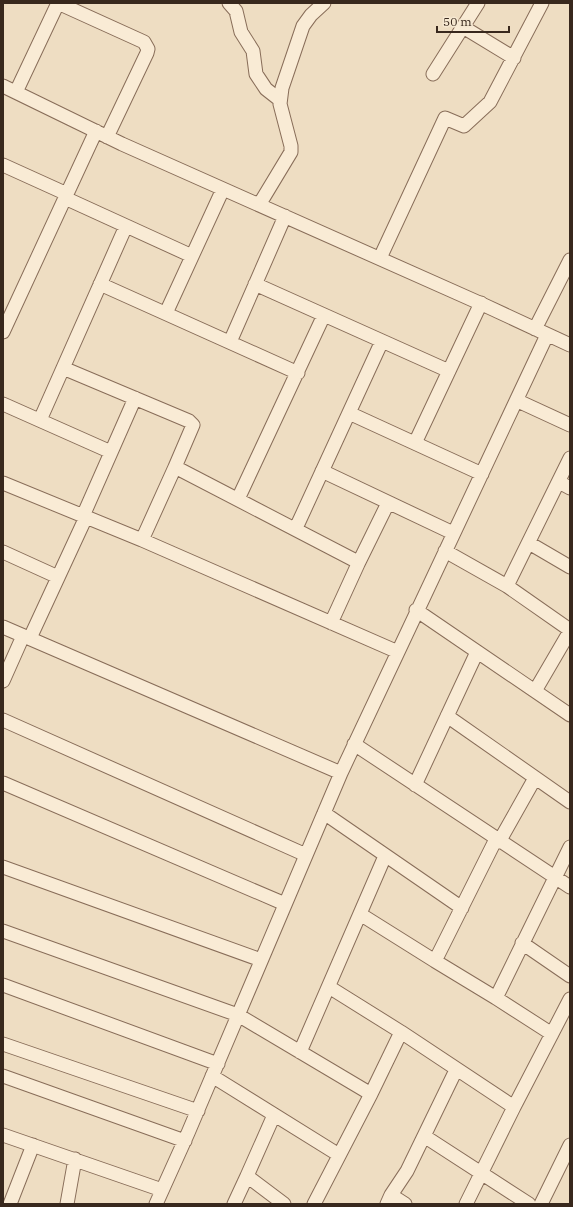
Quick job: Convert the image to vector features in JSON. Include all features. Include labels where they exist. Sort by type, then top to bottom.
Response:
[{"type":"street","points":[[3,332],[66,196],[102,134],[148,49],[144,42],[58,3],[16,92]]},
{"type":"street","points":[[229,3],[236,10],[241,32],[253,51],[256,74],[266,89],[280,100]]},
{"type":"street","points":[[259,205],[291,152],[291,146],[280,100],[282,88],[303,26],[311,15],[324,3]]},
{"type":"street","points":[[433,74],[478,3]]},
{"type":"street","points":[[380,258],[445,118],[464,126],[490,102],[542,3]]},
{"type":"street","points":[[462,27],[514,58]]},
{"type":"street","points":[[3,86],[102,134],[481,303],[570,345]]},
{"type":"street","points":[[3,165],[126,226],[192,256]]},
{"type":"street","points":[[166,313],[223,188]]},
{"type":"street","points":[[230,342],[285,216]]},
{"type":"street","points":[[40,420],[126,226]]},
{"type":"street","points":[[535,329],[570,260]]},
{"type":"street","points":[[100,284],[298,373]]},
{"type":"street","points":[[255,284],[449,371]]},
{"type":"street","points":[[415,443],[481,303]]},
{"type":"street","points":[[238,499],[324,315]]},
{"type":"street","points":[[156,1204],[198,1111],[354,744],[398,652],[416,610],[518,401],[547,335]]},
{"type":"street","points":[[296,528],[382,341]]},
{"type":"street","points":[[63,368],[189,421],[193,425],[142,540]]},
{"type":"street","points":[[3,681],[58,577],[135,398]]},
{"type":"street","points":[[518,401],[570,425]]},
{"type":"street","points":[[3,404],[111,452]]},
{"type":"street","points":[[349,413],[482,474]]},
{"type":"street","points":[[507,586],[564,485],[570,458]]},
{"type":"street","points":[[175,467],[353,557],[358,564]]},
{"type":"street","points":[[322,471],[453,533]]},
{"type":"street","points":[[4,487],[142,540],[398,652]]},
{"type":"street","points":[[331,623],[388,502]]},
{"type":"street","points":[[530,543],[570,567]]},
{"type":"street","points":[[445,551],[507,586],[570,631],[535,691]]},
{"type":"street","points":[[3,552],[58,577]]},
{"type":"street","points":[[416,610],[570,715]]},
{"type":"street","points":[[3,627],[341,773]]},
{"type":"street","points":[[415,785],[477,652]]},
{"type":"street","points":[[447,716],[570,802]]},
{"type":"street","points":[[3,720],[306,855]]},
{"type":"street","points":[[354,744],[498,841],[555,876],[570,888]]},
{"type":"street","points":[[436,960],[498,841],[535,778]]},
{"type":"street","points":[[3,782],[285,904]]},
{"type":"street","points":[[324,814],[462,908]]},
{"type":"street","points":[[496,998],[570,847]]},
{"type":"street","points":[[300,1052],[385,856]]},
{"type":"street","points":[[3,867],[261,960]]},
{"type":"street","points":[[360,914],[436,960],[552,1034]]},
{"type":"street","points":[[3,931],[238,1015],[371,1094]]},
{"type":"street","points":[[522,943],[570,976]]},
{"type":"street","points":[[3,985],[218,1064]]},
{"type":"street","points":[[329,987],[401,1032],[456,1070],[514,1107]]},
{"type":"street","points":[[466,1204],[570,999]]},
{"type":"street","points":[[314,1204],[371,1094],[401,1032]]},
{"type":"street","points":[[3,1044],[198,1111]]},
{"type":"street","points":[[405,1204],[389,1200],[407,1171],[456,1070]]},
{"type":"street","points":[[3,1076],[185,1141]]},
{"type":"street","points":[[212,1076],[339,1155]]},
{"type":"street","points":[[234,1204],[274,1115]]},
{"type":"street","points":[[3,1135],[162,1190]]},
{"type":"street","points":[[424,1136],[529,1204]]},
{"type":"street","points":[[10,1204],[33,1145]]},
{"type":"street","points":[[541,1204],[570,1145]]},
{"type":"street","points":[[67,1204],[74,1159]]},
{"type":"street","points":[[247,1176],[284,1204]]}]
